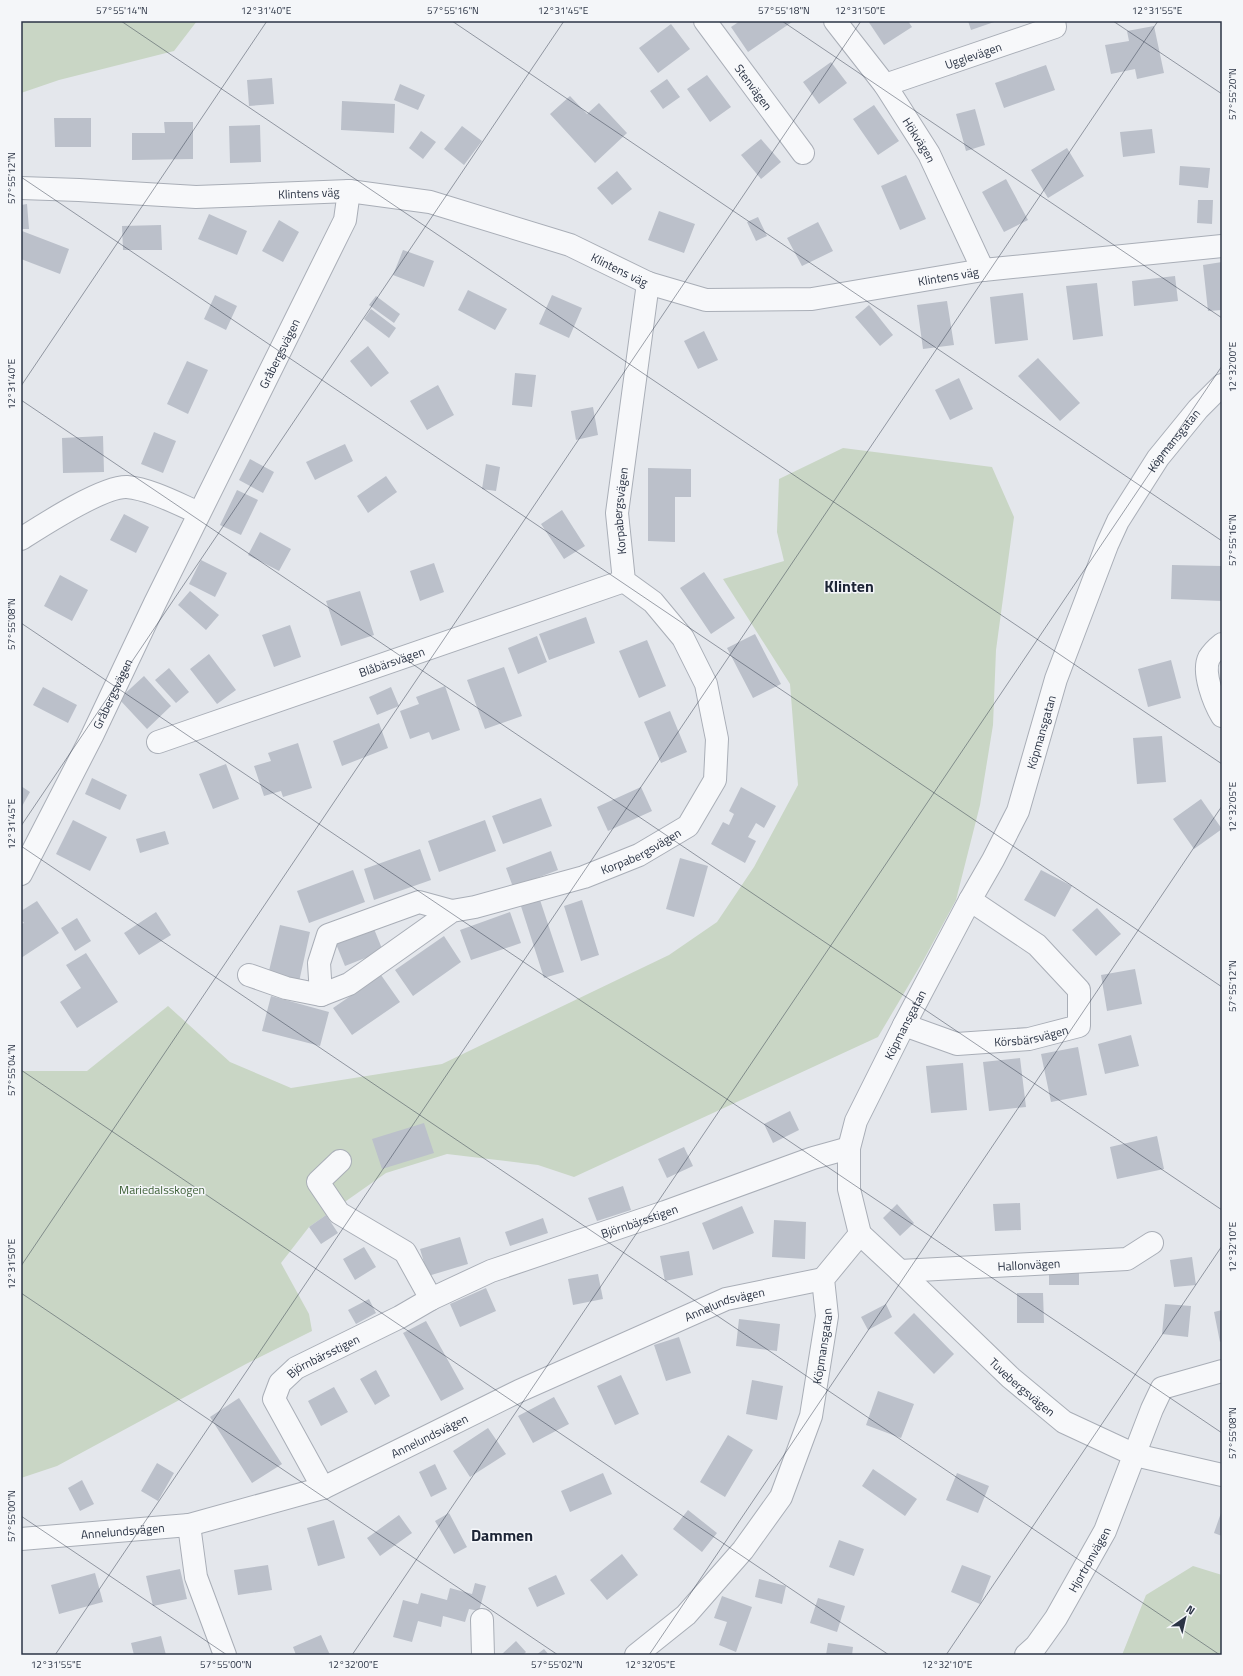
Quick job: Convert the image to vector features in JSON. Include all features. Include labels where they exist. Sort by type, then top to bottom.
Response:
[{"type":"street","name":"Stenvägen","points":[[705,21],[803,153]]},
{"type":"street","name":"Hökvägen","points":[[835,21],[885,85],[929,154],[983,270]]},
{"type":"street","name":"Ugglevägen","points":[[885,85],[1055,28],[1054,21]]},
{"type":"street","name":"Klintens väg","points":[[21,188],[196,197],[349,191],[430,202],[570,245],[648,283],[706,300],[812,299],[983,270],[1222,246]]},
{"type":"street","name":"Gråbergsvägen","points":[[21,874],[92,736],[155,602],[346,220],[349,191]]},
{"type":"street","name":"Korpabergsvägen","points":[[452,911],[475,907],[584,877],[639,855],[688,826],[715,780],[717,739],[706,684],[683,638],[653,602],[624,580],[617,513],[648,283]]},
{"type":"street","name":"Köpmansgatan","points":[[860,1234],[849,1189],[849,1148],[856,1121],[904,1025],[1018,811],[1056,679],[1107,544],[1118,521],[1158,458],[1198,409],[1222,385]]},
{"type":"street","points":[[21,539],[47,522],[87,500],[110,491],[127,487],[150,493],[199,513]]},
{"type":"street","name":"Blåbärsvägen","points":[[158,742],[624,580]]},
{"type":"street","points":[[1222,644],[1216,649],[1209,660],[1208,678],[1216,707],[1222,716]]},
{"type":"street","name":"Körsbärsvägen","points":[[904,1025],[957,1044],[1029,1039],[1079,1026],[1079,990],[1037,946],[970,900]]},
{"type":"street","points":[[321,995],[319,963],[328,935],[419,902],[452,911]]},
{"type":"street","points":[[249,975],[286,988],[321,995],[349,984],[452,911]]},
{"type":"street","name":"Björnbärsstigen","points":[[323,1488],[274,1399],[280,1383],[296,1368],[400,1317],[431,1299],[491,1271],[665,1212],[813,1158],[849,1148]]},
{"type":"street","points":[[340,1161],[318,1182],[339,1213],[405,1252],[431,1299]]},
{"type":"street","points":[[824,1279],[860,1234]]},
{"type":"street","name":"Tuvebergsvägen","points":[[860,1234],[1011,1378],[1064,1422],[1135,1456],[1222,1476]]},
{"type":"street","name":"Hallonvägen","points":[[900,1271],[1127,1259],[1152,1243]]},
{"type":"street","name":"Köpmansgatan","points":[[636,1655],[686,1615],[743,1550],[781,1497],[811,1416],[827,1316],[824,1279]]},
{"type":"street","name":"Annelundsvägen","points":[[21,1539],[189,1525],[323,1488],[519,1391],[726,1299],[824,1279]]},
{"type":"street","name":"Hjortronvägen","points":[[1026,1655],[1036,1646],[1056,1618],[1075,1587],[1105,1531],[1152,1409],[1162,1388],[1222,1371]]},
{"type":"street","points":[[189,1525],[196,1577],[225,1655]]},
{"type":"street","points":[[482,1620],[483,1655]]},
{"type":"green space","points":[[21,21],[197,21],[174,51],[59,80],[21,93]]},
{"type":"green space","name":"Mariedalsskogen","points":[[843,448],[992,467],[1014,517],[996,650],[993,725],[980,805],[956,900],[923,961],[878,1037],[574,1177],[538,1165],[447,1154],[386,1173],[309,1227],[281,1263],[309,1314],[312,1331],[246,1364],[57,1466],[21,1478],[21,1071],[87,1071],[168,1006],[230,1062],[291,1088],[442,1064],[669,955],[717,922],[754,867],[798,785],[790,684],[723,579],[784,561],[777,532],[779,479]]},
{"type":"green space","points":[[1193,1566],[1222,1575],[1222,1655],[1122,1655],[1146,1595]]},
{"type":"building","points":[[740,21],[792,22],[748,52],[731,27]]},
{"type":"building","points":[[868,21],[908,21],[912,27],[884,45]]},
{"type":"building","points":[[968,21],[997,21],[971,30]]},
{"type":"building","points":[[671,24],[690,49],[658,73],[639,48]]},
{"type":"building","points":[[1154,26],[1164,73],[1137,79],[1135,69],[1111,74],[1105,45],[1129,41],[1127,31]]},
{"type":"building","points":[[831,62],[847,83],[819,104],[803,82]]},
{"type":"building","points":[[1046,65],[1055,90],[1004,108],[995,83]]},
{"type":"building","points":[[707,75],[731,107],[710,122],[687,89]]},
{"type":"building","points":[[272,78],[274,104],[249,106],[247,80]]},
{"type":"building","points":[[667,79],[680,97],[663,109],[650,91]]},
{"type":"building","points":[[400,84],[425,95],[418,110],[394,100]]},
{"type":"building","points":[[570,96],[587,114],[599,103],[627,133],[595,163],[550,114]]},
{"type":"building","points":[[342,101],[395,104],[394,133],[341,130]]},
{"type":"building","points":[[874,105],[899,141],[878,155],[853,119]]},
{"type":"building","points":[[975,109],[985,145],[966,151],[956,114]]},
{"type":"building","points":[[54,118],[91,118],[91,147],[55,147]]},
{"type":"building","points":[[164,122],[193,122],[193,159],[132,160],[132,133],[165,133]]},
{"type":"building","points":[[260,125],[261,162],[230,163],[229,126]]},
{"type":"building","points":[[462,126],[482,141],[464,165],[444,149]]},
{"type":"building","points":[[1152,129],[1155,153],[1123,157],[1120,132]]},
{"type":"building","points":[[421,131],[436,142],[423,159],[409,148]]},
{"type":"building","points":[[761,139],[781,162],[761,179],[741,155]]},
{"type":"building","points":[[1067,148],[1084,176],[1048,198],[1031,170]]},
{"type":"building","points":[[1180,166],[1210,168],[1208,188],[1179,185]]},
{"type":"building","points":[[617,171],[632,189],[612,205],[597,188]]},
{"type":"building","points":[[906,175],[926,219],[900,230],[881,186]]},
{"type":"building","points":[[1006,179],[1028,220],[1004,232],[982,192]]},
{"type":"building","points":[[1198,200],[1213,200],[1212,224],[1197,223]]},
{"type":"building","points":[[27,204],[29,229],[21,229],[21,205]]},
{"type":"building","points":[[659,211],[695,224],[684,253],[648,240]]},
{"type":"building","points":[[209,214],[247,231],[237,255],[198,239]]},
{"type":"building","points":[[758,217],[767,236],[756,241],[747,222]]},
{"type":"building","points":[[279,220],[299,232],[283,262],[262,251]]},
{"type":"building","points":[[818,222],[833,251],[802,266],[787,238]]},
{"type":"building","points":[[161,225],[162,250],[123,250],[122,226]]},
{"type":"building","points":[[22,231],[69,249],[60,274],[21,259]]},
{"type":"building","points":[[403,250],[434,261],[424,287],[393,275]]},
{"type":"building","points":[[1222,262],[1222,310],[1208,311],[1203,265]]},
{"type":"building","points":[[1175,276],[1178,301],[1134,306],[1132,281]]},
{"type":"building","points":[[1097,283],[1103,336],[1073,340],[1066,286]]},
{"type":"building","points":[[468,290],[507,309],[495,330],[458,310]]},
{"type":"building","points":[[1023,293],[1028,340],[995,344],[990,297]]},
{"type":"building","points":[[215,295],[237,306],[226,330],[204,319]]},
{"type":"building","points":[[552,295],[582,308],[569,338],[539,324]]},
{"type":"building","points":[[376,296],[400,314],[394,323],[369,305]]},
{"type":"building","points":[[947,301],[954,345],[923,349],[917,305]]},
{"type":"building","points":[[869,305],[893,335],[880,346],[855,317]]},
{"type":"building","points":[[371,309],[396,328],[389,338],[364,319]]},
{"type":"building","points":[[704,331],[718,360],[698,369],[684,341]]},
{"type":"building","points":[[368,346],[389,373],[371,387],[350,361]]},
{"type":"building","points":[[1038,358],[1080,403],[1060,421],[1018,376]]},
{"type":"building","points":[[187,361],[208,370],[188,414],[167,404]]},
{"type":"building","points":[[515,373],[536,375],[532,407],[512,405]]},
{"type":"building","points":[[959,378],[973,409],[950,420],[935,390]]},
{"type":"building","points":[[438,385],[454,415],[427,430],[410,401]]},
{"type":"building","points":[[593,407],[598,435],[576,440],[571,411]]},
{"type":"building","points":[[154,432],[176,441],[163,473],[141,464]]},
{"type":"building","points":[[103,436],[104,472],[63,473],[62,438]]},
{"type":"building","points":[[345,444],[353,461],[315,480],[306,462]]},
{"type":"building","points":[[250,459],[274,472],[263,493],[239,480]]},
{"type":"building","points":[[486,464],[500,467],[496,491],[482,489]]},
{"type":"building","points":[[648,468],[691,469],[691,497],[675,497],[675,542],[648,541]]},
{"type":"building","points":[[386,476],[397,492],[368,513],[357,496]]},
{"type":"building","points":[[237,490],[258,500],[241,535],[220,525]]},
{"type":"building","points":[[562,510],[585,546],[564,559],[541,524]]},
{"type":"building","points":[[124,514],[149,527],[136,553],[110,540]]},
{"type":"building","points":[[260,532],[291,549],[279,571],[248,555]]},
{"type":"building","points":[[201,560],[227,573],[215,597],[189,584]]},
{"type":"building","points":[[434,563],[444,592],[420,601],[410,571]]},
{"type":"building","points":[[1172,565],[1222,566],[1222,601],[1171,599]]},
{"type":"building","points":[[704,572],[735,618],[711,634],[680,588]]},
{"type":"building","points":[[60,575],[88,590],[72,621],[44,606]]},
{"type":"building","points":[[190,591],[219,615],[206,630],[178,605]]},
{"type":"building","points":[[360,591],[374,635],[341,646],[326,601]]},
{"type":"building","points":[[586,617],[595,643],[549,660],[539,634]]},
{"type":"building","points":[[290,625],[301,657],[274,667],[262,635]]},
{"type":"building","points":[[755,634],[781,684],[753,698],[727,648]]},
{"type":"building","points":[[537,636],[547,662],[518,674],[508,648]]},
{"type":"building","points":[[647,640],[666,686],[639,698],[619,651]]},
{"type":"building","points":[[209,654],[236,690],[217,704],[190,669]]},
{"type":"building","points":[[1171,660],[1181,698],[1148,707],[1138,669]]},
{"type":"building","points":[[504,667],[522,716],[485,729],[467,680]]},
{"type":"building","points":[[169,668],[189,692],[176,703],[155,680]]},
{"type":"building","points":[[144,676],[171,706],[147,729],[119,699]]},
{"type":"building","points":[[445,686],[460,730],[432,740],[429,732],[410,739],[400,711],[419,704],[416,697]]},
{"type":"building","points":[[43,687],[77,705],[68,723],[33,705]]},
{"type":"building","points":[[391,687],[399,706],[377,715],[369,697]]},
{"type":"building","points":[[670,711],[687,752],[661,763],[644,722]]},
{"type":"building","points":[[379,723],[388,748],[342,766],[333,741]]},
{"type":"building","points":[[1162,736],[1166,782],[1137,784],[1133,738]]},
{"type":"building","points":[[298,743],[312,788],[283,797],[281,791],[264,796],[254,766],[271,761],[268,753]]},
{"type":"building","points":[[226,764],[239,799],[213,809],[199,774]]},
{"type":"building","points":[[92,778],[127,795],[120,810],[85,794]]},
{"type":"building","points":[[21,786],[30,792],[21,808]]},
{"type":"building","points":[[641,787],[652,811],[608,831],[597,807]]},
{"type":"building","points":[[741,787],[776,806],[764,828],[756,823],[748,837],[756,841],[745,863],[711,844],[723,822],[729,825],[734,814],[729,811]]},
{"type":"building","points":[[541,798],[552,826],[503,844],[492,816]]},
{"type":"building","points":[[1201,799],[1222,829],[1194,849],[1173,819]]},
{"type":"building","points":[[73,820],[107,837],[90,871],[56,854]]},
{"type":"building","points":[[485,820],[496,851],[439,872],[428,841]]},
{"type":"building","points":[[165,831],[169,844],[140,853],[136,839]]},
{"type":"building","points":[[420,849],[431,880],[374,900],[364,869]]},
{"type":"building","points":[[551,851],[558,870],[513,887],[506,868]]},
{"type":"building","points":[[680,858],[708,866],[694,917],[666,909]]},
{"type":"building","points":[[353,870],[365,902],[309,923],[297,891]]},
{"type":"building","points":[[1041,870],[1072,886],[1055,917],[1024,900]]},
{"type":"building","points":[[538,894],[564,972],[544,978],[519,900]]},
{"type":"building","points":[[582,900],[599,955],[581,961],[564,906]]},
{"type":"building","points":[[37,901],[59,933],[21,958],[21,924],[24,923],[21,919],[21,911]]},
{"type":"building","points":[[1097,908],[1121,934],[1096,956],[1072,930]]},
{"type":"building","points":[[156,912],[171,935],[139,955],[124,933]]},
{"type":"building","points":[[510,912],[521,943],[471,960],[460,930]]},
{"type":"building","points":[[77,918],[91,941],[75,951],[61,928]]},
{"type":"building","points":[[372,924],[383,951],[345,966],[334,939]]},
{"type":"building","points":[[280,925],[310,932],[299,982],[268,975]]},
{"type":"building","points":[[444,936],[461,962],[413,996],[395,970]]},
{"type":"building","points":[[86,953],[118,1002],[77,1028],[60,1002],[81,988],[66,965]]},
{"type":"building","points":[[1135,969],[1142,1004],[1107,1011],[1101,975]]},
{"type":"building","points":[[381,975],[400,1002],[352,1035],[333,1008]]},
{"type":"building","points":[[271,996],[329,1012],[320,1046],[262,1031]]},
{"type":"building","points":[[1131,1035],[1139,1066],[1105,1074],[1098,1044]]},
{"type":"building","points":[[1078,1047],[1087,1095],[1051,1102],[1041,1054]]},
{"type":"building","points":[[1020,1058],[1026,1107],[989,1111],[983,1062]]},
{"type":"building","points":[[963,1063],[967,1110],[931,1113],[926,1066]]},
{"type":"building","points":[[790,1111],[799,1130],[773,1143],[764,1124]]},
{"type":"building","points":[[424,1123],[434,1153],[382,1169],[372,1139]]},
{"type":"building","points":[[1157,1136],[1164,1169],[1117,1179],[1110,1147]]},
{"type":"building","points":[[684,1147],[693,1166],[667,1178],[658,1159]]},
{"type":"building","points":[[623,1186],[631,1210],[597,1221],[588,1198]]},
{"type":"building","points":[[1020,1203],[1021,1230],[995,1231],[993,1204]]},
{"type":"building","points":[[897,1204],[914,1223],[900,1236],[883,1218]]},
{"type":"building","points":[[742,1206],[754,1233],[713,1250],[702,1223]]},
{"type":"building","points":[[326,1215],[338,1233],[321,1244],[309,1227]]},
{"type":"building","points":[[543,1218],[548,1233],[510,1246],[505,1232]]},
{"type":"building","points":[[774,1220],[806,1222],[805,1259],[772,1257]]},
{"type":"building","points":[[460,1237],[468,1264],[428,1276],[420,1249]]},
{"type":"building","points":[[364,1247],[376,1267],[355,1280],[343,1259]]},
{"type":"building","points":[[689,1251],[693,1275],[665,1281],[660,1256]]},
{"type":"building","points":[[1192,1257],[1196,1285],[1174,1287],[1170,1260]]},
{"type":"building","points":[[1079,1273],[1079,1285],[1049,1285],[1049,1274]]},
{"type":"building","points":[[598,1274],[603,1299],[573,1305],[568,1279]]},
{"type":"building","points":[[486,1288],[496,1311],[460,1327],[450,1304]]},
{"type":"building","points":[[1017,1293],[1043,1293],[1044,1323],[1017,1323]]},
{"type":"building","points":[[369,1299],[376,1313],[356,1324],[348,1310]]},
{"type":"building","points":[[886,1304],[892,1317],[868,1330],[861,1317]]},
{"type":"building","points":[[1165,1304],[1191,1306],[1188,1337],[1162,1334]]},
{"type":"building","points":[[1222,1310],[1222,1341],[1220,1342],[1214,1312]]},
{"type":"building","points":[[914,1313],[954,1354],[934,1374],[894,1333]]},
{"type":"building","points":[[739,1319],[780,1324],[777,1351],[736,1346]]},
{"type":"building","points":[[426,1321],[464,1389],[441,1401],[403,1333]]},
{"type":"building","points":[[679,1337],[691,1373],[666,1381],[654,1345]]},
{"type":"building","points":[[376,1370],[390,1396],[375,1405],[360,1379]]},
{"type":"building","points":[[621,1375],[639,1414],[615,1425],[597,1386]]},
{"type":"building","points":[[752,1380],[783,1386],[777,1420],[746,1414]]},
{"type":"building","points":[[334,1387],[348,1412],[321,1426],[308,1401]]},
{"type":"building","points":[[878,1391],[914,1404],[901,1438],[866,1425]]},
{"type":"building","points":[[554,1397],[569,1424],[533,1443],[518,1416]]},
{"type":"building","points":[[239,1398],[282,1464],[252,1483],[210,1417]]},
{"type":"building","points":[[488,1428],[506,1454],[470,1477],[453,1451]]},
{"type":"building","points":[[728,1435],[753,1450],[725,1497],[700,1482]]},
{"type":"building","points":[[157,1463],[174,1473],[158,1501],[141,1491]]},
{"type":"building","points":[[435,1464],[447,1489],[431,1497],[419,1472]]},
{"type":"building","points":[[873,1469],[917,1499],[905,1516],[862,1486]]},
{"type":"building","points":[[603,1473],[612,1494],[570,1512],[561,1491]]},
{"type":"building","points":[[957,1473],[989,1486],[978,1513],[946,1500]]},
{"type":"building","points":[[82,1480],[94,1504],[80,1511],[68,1488]]},
{"type":"building","points":[[688,1510],[717,1533],[702,1552],[673,1529]]},
{"type":"building","points":[[1222,1510],[1222,1536],[1214,1533]]},
{"type":"building","points":[[449,1513],[467,1547],[454,1554],[435,1521]]},
{"type":"building","points":[[399,1515],[412,1533],[380,1556],[367,1538]]},
{"type":"building","points":[[334,1520],[345,1558],[318,1566],[307,1528]]},
{"type":"building","points":[[839,1540],[864,1549],[854,1576],[829,1567]]},
{"type":"building","points":[[622,1554],[638,1575],[607,1600],[590,1580]]},
{"type":"building","points":[[268,1565],[272,1590],[238,1595],[234,1570]]},
{"type":"building","points":[[962,1565],[991,1576],[980,1604],[951,1592]]},
{"type":"building","points":[[180,1569],[187,1599],[153,1606],[146,1576]]},
{"type":"building","points":[[95,1573],[103,1602],[59,1614],[51,1585]]},
{"type":"building","points":[[556,1575],[565,1594],[537,1607],[528,1588]]},
{"type":"building","points":[[759,1579],[786,1586],[782,1604],[755,1597]]},
{"type":"building","points":[[475,1583],[486,1586],[479,1611],[469,1609],[465,1622],[443,1616],[441,1627],[418,1621],[412,1642],[393,1637],[403,1600],[418,1604],[421,1593],[447,1600],[450,1588],[472,1594]]},
{"type":"building","points":[[722,1596],[752,1607],[736,1652],[719,1645],[727,1622],[714,1618]]},
{"type":"building","points":[[818,1598],[845,1606],[837,1632],[810,1623]]},
{"type":"building","points":[[321,1635],[330,1655],[296,1655],[293,1647]]},
{"type":"building","points":[[161,1636],[166,1655],[134,1655],[131,1643]]},
{"type":"building","points":[[516,1641],[526,1652],[523,1655],[501,1655]]},
{"type":"building","points":[[828,1643],[853,1647],[852,1655],[826,1655]]},
{"type":"building","points":[[544,1649],[549,1655],[536,1655]]},
{"type":"district","name":"Klinten","points":[[849,586]]},
{"type":"district","name":"Dammen","points":[[502,1535]]}]
